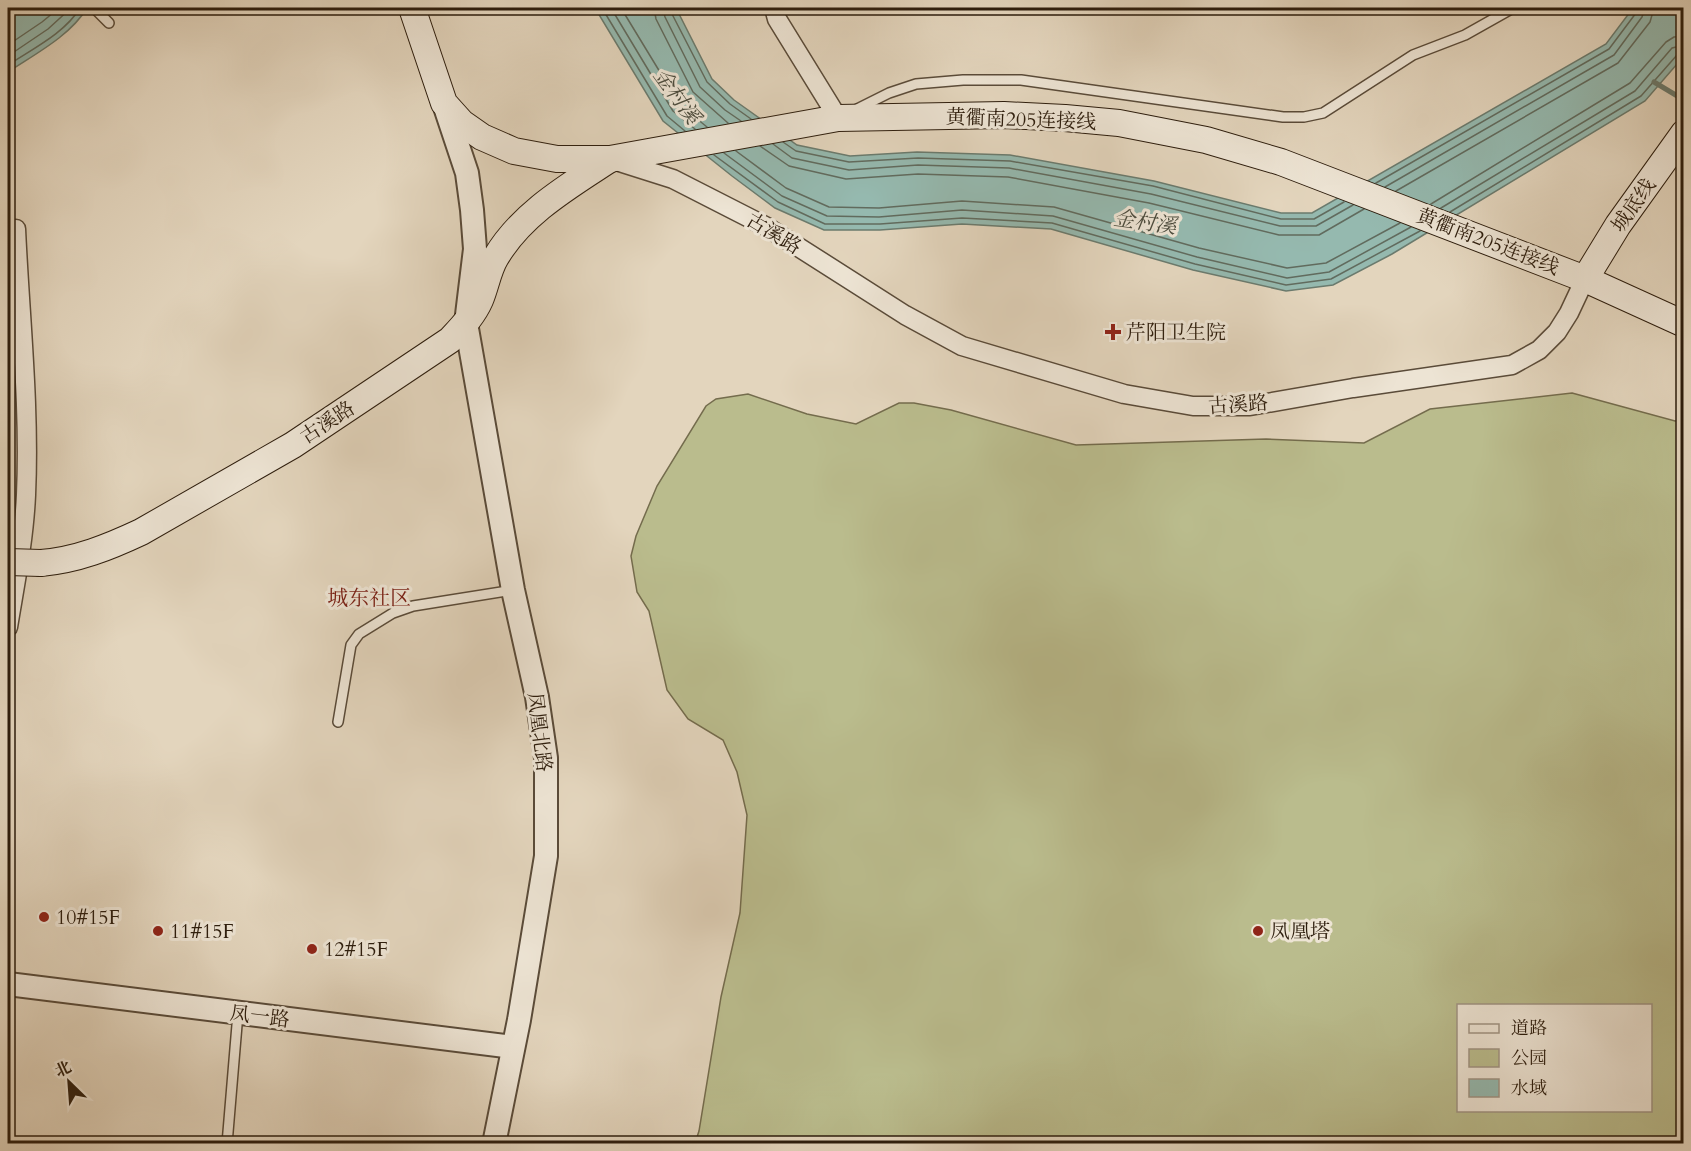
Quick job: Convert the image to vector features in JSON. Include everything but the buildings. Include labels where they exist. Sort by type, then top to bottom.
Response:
[{"type":"main road","name":"黄衢南205连接线","points":[[412,8],[444,102],[462,123],[482,137],[514,151],[557,159],[610,159],[838,118],[1004,115],[1119,123],[1206,140],[1281,162],[1585,279],[1683,324]]},
{"type":"main road","name":"城底线","points":[[1585,279],[1618,225],[1683,133]]},
{"type":"main road","name":"古溪路","points":[[8,562],[41,563],[75,558],[141,532],[293,444],[450,340],[466,323],[480,302],[495,259],[513,234],[556,195],[610,159]]},
{"type":"street","points":[[774,8],[777,19],[838,118]]},
{"type":"street","name":"凤凰北路","points":[[444,102],[467,173],[472,210],[475,249],[466,323],[513,590],[537,697],[546,758],[548,810],[546,856],[494,1143]]},
{"type":"street","name":"古溪路","points":[[610,159],[674,179],[767,227],[905,315],[962,346],[1124,394],[1193,406],[1250,406],[1353,388],[1512,365],[1539,350],[1557,332],[1585,279]]},
{"type":"street","points":[[8,627],[23,527],[27,469],[16,229]]},
{"type":"street","name":"凤一路","points":[[8,984],[513,1047]]},
{"type":"lane","points":[[94,8],[110,23]]},
{"type":"lane","points":[[838,118],[889,93],[916,84],[963,80],[1021,80],[1283,117],[1304,117],[1323,113],[1413,55],[1465,34],[1513,8]]},
{"type":"lane","points":[[338,722],[351,645],[359,634],[393,613],[413,606],[513,590]]},
{"type":"lane","points":[[227,1143],[238,1013]]},
{"type":"green space","points":[[1572,393],[1675,421],[1683,420],[1683,1143],[695,1143],[699,1131],[721,997],[740,913],[747,815],[737,772],[723,740],[688,719],[667,690],[649,611],[637,592],[631,556],[636,536],[657,486],[706,406],[716,399],[748,394],[807,414],[856,424],[899,403],[914,403],[951,410],[1076,445],[1266,439],[1364,443],[1430,409]]},
{"type":"water","points":[[8,8],[87,8],[62,36],[8,72]]},
{"type":"water","name":"金村溪","points":[[595,8],[676,8],[712,79],[734,100],[797,145],[850,156],[917,152],[1010,155],[1154,181],[1281,213],[1312,213],[1606,44],[1633,8],[1683,8],[1684,56],[1645,101],[1392,254],[1333,285],[1286,291],[1193,270],[1051,229],[962,224],[880,230],[824,230],[775,208],[663,121]]},
{"type":"waterway","points":[[1654,82],[1684,100]]},
{"type":"place","name":"芹阳卫生院","points":[[1113,332]]},
{"type":"place","name":"10#15F","points":[[44,917]]},
{"type":"place","name":"11#15F","points":[[158,931]]},
{"type":"place","name":"凤凰塔","points":[[1258,931]]},
{"type":"place","name":"12#15F","points":[[312,949]]},
{"type":"district","name":"城东社区","points":[[369,598]]}]
